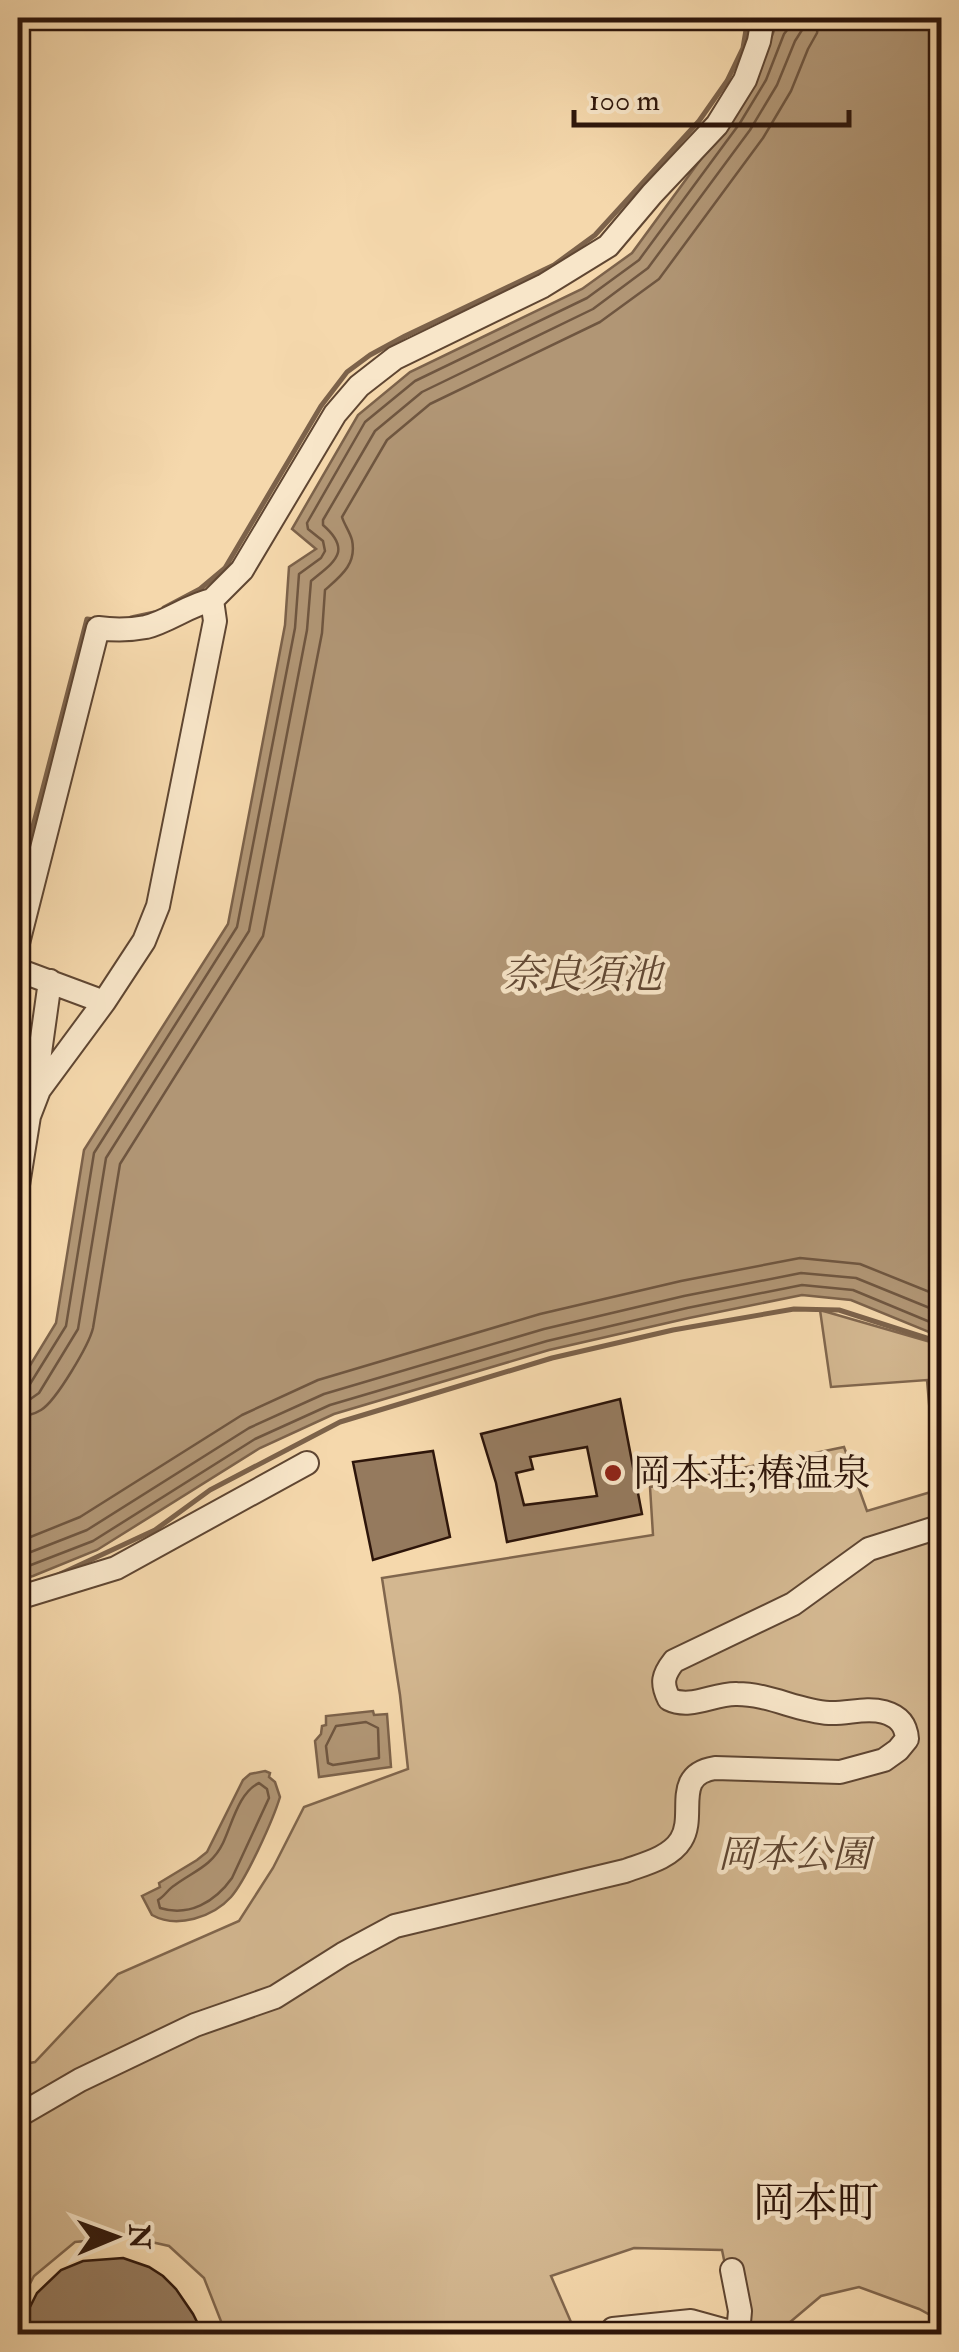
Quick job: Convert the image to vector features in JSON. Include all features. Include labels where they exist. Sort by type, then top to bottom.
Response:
[{"type":"street","points":[[18,943],[98,628],[146,626],[212,600],[242,570],[335,414],[359,386],[395,358],[543,286],[608,246],[718,125],[744,80],[760,41],[764,18]]},
{"type":"street","points":[[18,1185],[29,1116],[39,1090],[144,941],[158,906],[215,621],[212,600]]},
{"type":"street","points":[[18,970],[104,1002]]},
{"type":"street","points":[[39,1090],[38,1067],[50,980]]},
{"type":"street","points":[[18,1598],[116,1568],[307,1464]]},
{"type":"street","points":[[18,2116],[80,2080],[195,2025],[275,1998],[395,1926],[626,1872],[668,1852],[682,1838],[688,1791],[701,1770],[840,1772],[884,1760],[907,1738],[901,1720],[886,1712],[832,1714],[741,1694],[683,1704],[669,1699],[663,1678],[674,1661],[794,1604],[869,1549],[942,1526]]},
{"type":"street","points":[[613,2329],[690,2321],[738,2334],[740,2311],[732,2270]]},
{"type":"green space","points":[[820,1310],[941,1345],[941,1438],[932,1438],[927,1380],[831,1387]]},
{"type":"green space","name":"岡本公園","points":[[844,1447],[867,1511],[941,1489],[941,2321],[859,2287],[821,2296],[789,2323],[737,2323],[722,2250],[634,2248],[551,2276],[571,2322],[519,2334],[226,2334],[204,2278],[169,2246],[129,2237],[75,2242],[34,2276],[18,2306],[18,2065],[35,2062],[118,1974],[239,1921],[273,1868],[304,1807],[408,1769],[382,1578],[653,1535],[650,1487]]},
{"type":"water","name":"奈良須池","points":[[785,18],[941,18],[941,1337],[851,1300],[802,1295],[549,1350],[334,1414],[260,1448],[97,1550],[18,1580],[18,1385],[56,1323],[84,1150],[228,924],[285,625],[289,567],[316,549],[292,529],[358,415],[410,372],[582,289],[632,253],[731,118],[756,76],[775,28]]},
{"type":"water","points":[[373,1711],[374,1715],[387,1714],[391,1767],[319,1777],[315,1741],[326,1725],[326,1716]]},
{"type":"water","points":[[265,1771],[270,1773],[280,1797],[258,1849],[231,1897],[194,1919],[172,1921],[152,1915],[142,1896],[207,1852],[243,1780]]},
{"type":"building","name":"岡本荘;椿温泉","points":[[620,1399],[642,1514],[507,1542],[496,1483],[481,1434]],"holes":[[[587,1447],[597,1496],[524,1505],[516,1473],[533,1469],[530,1457]]]},
{"type":"building","points":[[433,1451],[450,1537],[373,1560],[353,1462]]},
{"type":"building","points":[[123,2258],[163,2276],[176,2289],[203,2334],[24,2334],[27,2313],[37,2293],[61,2270],[83,2261]]},
{"type":"waterway","points":[[164,608],[200,589],[225,568],[321,406],[347,372],[405,336],[554,265],[595,235],[699,121],[727,81],[743,48],[748,18]]},
{"type":"waterway","points":[[131,618],[154,613]]},
{"type":"waterway","points":[[18,884],[87,619],[95,620]]},
{"type":"waterway","points":[[58,1575],[155,1530],[210,1490],[340,1422],[552,1358],[673,1330],[794,1309],[839,1310],[942,1343]]},
{"type":"place","name":"岡本荘;椿温泉","points":[[613,1473]]},
{"type":"district","name":"岡本町","points":[[816,2202]]}]
